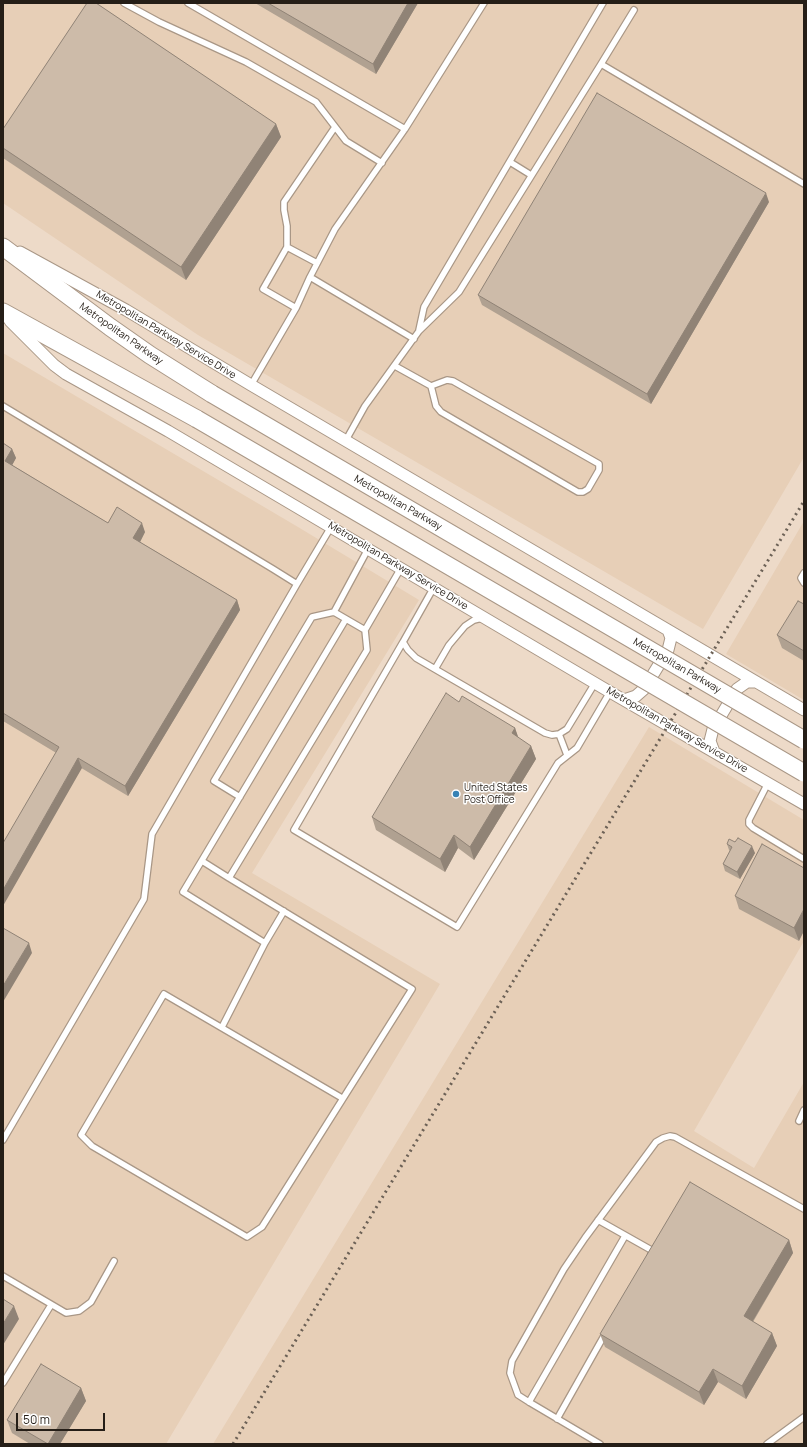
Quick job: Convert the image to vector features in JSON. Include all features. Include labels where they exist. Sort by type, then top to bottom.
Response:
[{"type":"main road","name":"Metropolitan Parkway","points":[[3,247],[110,327],[212,394],[804,740]]},
{"type":"main road","points":[[3,313],[197,419],[804,773]]},
{"type":"street","name":"Metropolitan Parkway Service Drive","points":[[3,242],[126,310],[804,710]]},
{"type":"street","name":"Metropolitan Parkway Service Drive","points":[[3,313],[54,365],[66,374],[332,527],[610,692],[804,804]]},
{"type":"street","points":[[624,700],[636,696],[644,689],[668,650],[671,638],[668,630]]},
{"type":"street","points":[[714,752],[710,740],[713,730],[737,689],[747,682],[756,682]]},
{"type":"lane","points":[[124,3],[159,22],[246,62],[316,102],[346,141],[382,162]]},
{"type":"lane","points":[[188,3],[405,129]]},
{"type":"lane","points":[[251,385],[296,308],[335,229],[405,129],[484,3]]},
{"type":"lane","points":[[419,331],[424,307],[603,3]]},
{"type":"lane","points":[[346,440],[365,406],[419,331],[459,292],[634,10]]},
{"type":"lane","points":[[600,64],[804,184]]},
{"type":"lane","points":[[296,308],[264,289],[287,247],[287,226],[284,202],[335,127]]},
{"type":"lane","points":[[510,162],[531,176]]},
{"type":"lane","points":[[287,247],[317,263]]},
{"type":"lane","points":[[310,277],[414,338]]},
{"type":"lane","points":[[395,366],[431,386],[436,406],[441,412],[578,492],[584,492],[588,489],[599,470],[599,464],[453,381],[446,380],[431,386]]},
{"type":"lane","points":[[3,406],[297,584]]},
{"type":"lane","points":[[3,1140],[144,899],[152,834],[297,584],[332,527]]},
{"type":"lane","points":[[334,612],[368,549]]},
{"type":"lane","points":[[229,878],[367,650],[365,630],[401,568]]},
{"type":"lane","points":[[804,573],[801,578],[804,583]]},
{"type":"lane","points":[[434,587],[294,830],[457,927],[558,763],[577,748],[610,692]]},
{"type":"lane","points":[[240,797],[214,781],[312,617],[334,612],[365,630]]},
{"type":"lane","points":[[435,669],[449,645],[465,626],[474,620],[484,617]]},
{"type":"lane","points":[[266,943],[183,892],[346,619]]},
{"type":"lane","points":[[403,642],[416,658],[544,733],[552,735],[560,734],[567,729],[595,683]]},
{"type":"lane","points":[[560,734],[567,755]]},
{"type":"lane","points":[[768,783],[749,820],[749,824],[753,828],[804,859]]},
{"type":"lane","points":[[202,861],[412,989],[262,1227],[247,1237],[92,1146],[81,1135],[164,994],[342,1098]]},
{"type":"lane","points":[[222,1027],[284,911]]},
{"type":"lane","points":[[799,1121],[804,1110]]},
{"type":"lane","points":[[600,1444],[518,1395],[510,1373],[512,1361],[564,1269],[598,1220],[656,1142],[670,1136],[675,1137],[804,1209]]},
{"type":"lane","points":[[598,1220],[653,1252],[649,1258]]},
{"type":"lane","points":[[529,1402],[625,1236]]},
{"type":"lane","points":[[3,1276],[66,1314],[80,1311],[90,1302],[114,1261]]},
{"type":"lane","points":[[3,1383],[51,1304]]},
{"type":"lane","points":[[557,1419],[606,1332]]},
{"type":"lane","points":[[767,1444],[804,1417]]},
{"type":"shaded area","points":[[3,3],[804,3],[804,457],[703,629],[198,335],[3,203]]},
{"type":"shaded area","points":[[3,353],[419,600],[252,873],[440,984],[166,1444],[3,1444]]},
{"type":"shaded area","points":[[804,521],[804,700],[726,654]]},
{"type":"shaded area","points":[[649,727],[804,820],[804,941],[694,1131],[754,1168],[804,1082],[804,1444],[213,1444]]},
{"type":"building","points":[[87,3],[96,3],[276,124],[181,267],[3,148],[3,129]]},
{"type":"building","points":[[268,3],[408,3],[373,64]]},
{"type":"building","points":[[597,93],[766,193],[647,394],[478,295]]},
{"type":"building","points":[[3,443],[12,449],[5,461],[108,523],[117,507],[142,523],[133,538],[237,600],[125,786],[78,758],[3,890],[3,843],[59,747],[3,713]]},
{"type":"building","points":[[798,601],[804,604],[804,651],[777,635]]},
{"type":"building","name":"United States Post Office","points":[[446,693],[459,702],[462,696],[515,728],[512,733],[531,746],[470,847],[454,835],[440,859],[372,817]]},
{"type":"building","points":[[738,838],[752,846],[737,872],[723,864],[732,847],[727,844],[729,839],[735,842]]},
{"type":"building","points":[[762,844],[804,868],[804,909],[794,928],[735,896]]},
{"type":"building","points":[[3,928],[29,943],[3,986]]},
{"type":"building","points":[[690,1182],[789,1240],[744,1316],[772,1333],[742,1386],[713,1369],[699,1392],[600,1334]]},
{"type":"building","points":[[3,1299],[14,1306],[3,1324]]},
{"type":"building","points":[[41,1364],[81,1388],[48,1444],[7,1420]]},
{"type":"railway","points":[[233,1444],[804,501]]},
{"type":"place","name":"United States Post Office","points":[[456,794]]}]
